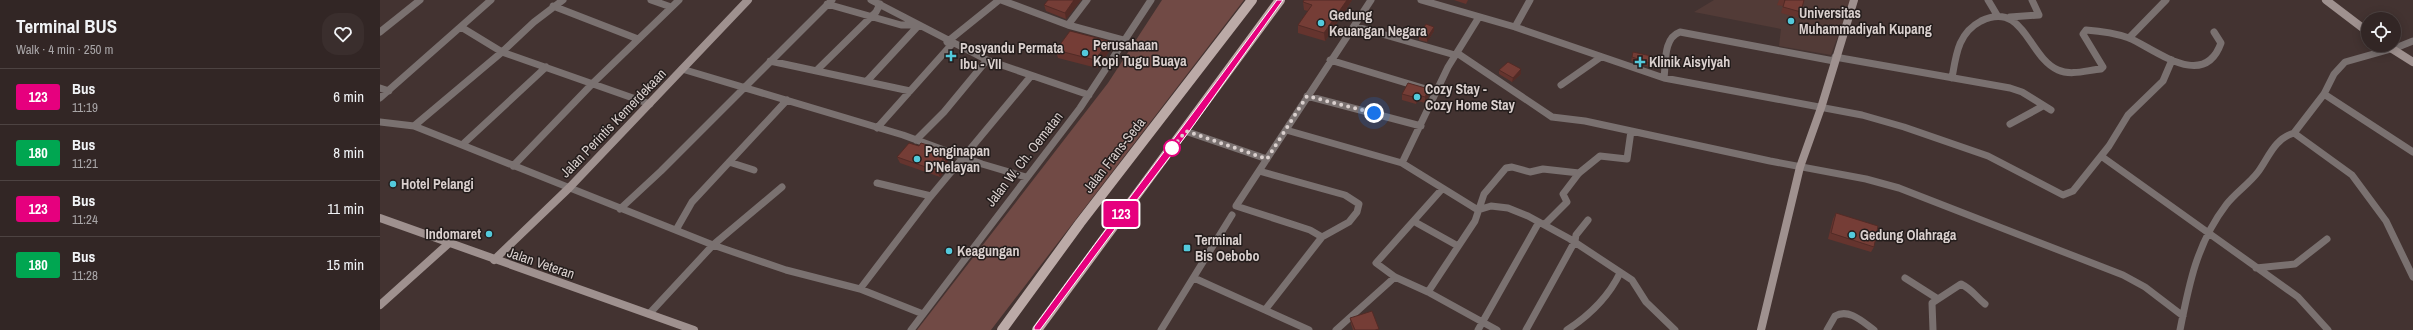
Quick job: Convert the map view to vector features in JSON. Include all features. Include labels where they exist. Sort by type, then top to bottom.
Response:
[{"type":"main road","name":"Jalan Perintis Kemerdekaan","points":[[494,260],[569,188],[748,0]]},
{"type":"main road","name":"Jalan Frans-Seda","points":[[1002,330],[1080,223],[1252,0]]},
{"type":"main road","points":[[1037,330],[1121,214],[1186,131],[1280,0]]},
{"type":"main road","points":[[1761,330],[1800,167],[1821,108],[1834,59],[1854,0]]},
{"type":"main road","points":[[2326,0],[2361,27]]},
{"type":"main road","points":[[2397,52],[2413,62]]},
{"type":"main road","name":"Jalan Veteran","points":[[380,218],[448,244],[694,330]]},
{"type":"main road","points":[[380,305],[448,244]]},
{"type":"street","points":[[380,32],[420,0]]},
{"type":"street","points":[[380,98],[491,0]]},
{"type":"street","points":[[414,126],[502,52],[553,6],[563,0]]},
{"type":"street","points":[[651,0],[671,7]]},
{"type":"street","points":[[513,166],[593,83],[679,0]]},
{"type":"street","points":[[870,0],[912,20],[917,26],[950,43],[987,60],[1089,95]]},
{"type":"street","points":[[877,128],[950,43],[1000,0],[1068,25],[1123,40]]},
{"type":"street","points":[[1068,25],[1087,0]]},
{"type":"street","name":"Jalan W. Ch. Oematan","points":[[911,330],[1089,95],[1123,40],[1151,0]]},
{"type":"street","points":[[1322,237],[1310,230],[1236,206],[1370,0]]},
{"type":"street","points":[[1421,0],[1515,27],[1601,58],[1664,78],[1862,115],[1904,127],[1988,156],[2063,195],[2073,191],[2101,156],[2128,115],[2163,81],[2172,60]]},
{"type":"street","points":[[1515,27],[1530,0]]},
{"type":"street","points":[[1988,0],[1997,16]]},
{"type":"street","points":[[1952,78],[1961,40],[1981,20],[1997,16],[2010,17],[2039,15],[2032,0]]},
{"type":"street","points":[[2129,38],[2166,0]]},
{"type":"street","points":[[620,209],[661,171],[742,88],[830,2],[901,25],[917,26]]},
{"type":"street","points":[[817,70],[871,16],[880,4]]},
{"type":"street","points":[[553,6],[638,39]]},
{"type":"street","points":[[1402,163],[1422,126],[1436,92],[1456,54],[1479,17]]},
{"type":"street","points":[[2010,17],[2051,65],[2065,72],[2101,69],[2103,67],[2083,34],[2086,30],[2129,38],[2188,67],[2205,64],[2220,47],[2221,43],[2214,32]]},
{"type":"street","points":[[867,81],[917,26]]},
{"type":"street","points":[[1354,26],[1456,54],[1549,116],[1631,131],[1800,167],[1866,179],[1898,188],[2099,265],[2145,287],[2183,316]]},
{"type":"street","points":[[461,27],[502,52],[650,104]]},
{"type":"street","points":[[1664,78],[1669,38],[1675,33],[1680,32],[2010,88],[2051,110]]},
{"type":"street","points":[[2401,45],[2413,41]]},
{"type":"street","points":[[2294,133],[2324,94],[2334,74],[2348,60],[2376,52]]},
{"type":"street","points":[[1561,85],[1601,58]]},
{"type":"street","points":[[916,140],[944,112],[987,60]]},
{"type":"street","points":[[1330,60],[1436,92]]},
{"type":"street","points":[[770,61],[910,91]]},
{"type":"street","points":[[462,145],[546,67]]},
{"type":"street","points":[[682,69],[916,140],[1026,178]]},
{"type":"street","points":[[860,289],[962,157],[1032,76]]},
{"type":"street","points":[[380,88],[389,91]]},
{"type":"street","points":[[2324,94],[2413,152]]},
{"type":"street","points":[[1307,96],[1422,126]]},
{"type":"street","points":[[676,230],[692,202],[787,100]]},
{"type":"street","points":[[2010,124],[2043,106]]},
{"type":"street","points":[[380,122],[414,126],[713,246],[786,270],[860,289],[923,314]]},
{"type":"street","points":[[1286,130],[1402,163],[1478,210]]},
{"type":"street","points":[[1186,131],[1267,159]]},
{"type":"street","points":[[1478,330],[1542,223],[1567,202],[1563,194],[1579,173],[1602,156],[1627,159],[1631,131]]},
{"type":"street","points":[[2180,330],[2187,285],[2195,256],[2207,233],[2237,192],[2257,173],[2276,141],[2287,134],[2294,133],[2352,175],[2386,221],[2410,267],[2413,277]]},
{"type":"street","points":[[2101,156],[2298,298],[2328,330]]},
{"type":"street","points":[[729,162],[754,170]]},
{"type":"street","points":[[1428,292],[1475,221],[1484,194],[1506,168],[1512,167],[1530,172],[1543,169],[1579,173]]},
{"type":"street","points":[[1259,171],[1345,195],[1359,204],[1358,212],[1352,218],[1336,232],[1322,237],[1265,310]]},
{"type":"street","points":[[877,183],[931,196]]},
{"type":"street","points":[[649,314],[713,246],[782,187]]},
{"type":"street","points":[[1442,189],[1415,222],[1376,262],[1395,277],[1428,292],[1497,330]]},
{"type":"street","points":[[1478,210],[1488,204],[1497,205],[1542,223],[1575,241],[1620,273],[1634,281],[1642,297],[1675,330]]},
{"type":"street","points":[[1160,330],[1194,278],[1232,215]]},
{"type":"street","points":[[1526,330],[1575,241],[1576,235],[1588,220]]},
{"type":"street","points":[[1415,222],[1458,246]]},
{"type":"street","points":[[2256,268],[2295,264],[2327,239]]},
{"type":"street","points":[[1567,330],[1595,309],[1609,293],[1620,273]]},
{"type":"street","points":[[1336,330],[1395,277]]},
{"type":"street","points":[[1194,278],[1309,330]]},
{"type":"street","points":[[1905,278],[1938,299]]},
{"type":"street","points":[[1933,330],[1931,305],[1958,285],[1962,284],[1973,290],[1977,298],[1985,304]]},
{"type":"street","points":[[1827,330],[1835,316],[1843,314],[1854,317],[1874,330]]},
{"type":"shaded area","points":[[1162,0],[1244,0],[991,330],[917,330],[1108,83]]},
{"type":"shaded area","name":"Universitas Muhammadiyah Kupang","points":[[1714,0],[1851,0],[1831,55],[1779,46],[1781,29],[1694,12]]},
{"type":"building","points":[[1048,0],[1074,0],[1065,13],[1044,5]]},
{"type":"building","name":"Gedung Keuangan Negara","points":[[1304,0],[1347,0],[1324,33],[1298,25],[1312,5],[1303,2]]},
{"type":"building","points":[[1785,0],[1804,0],[1801,12],[1783,7]]},
{"type":"building","points":[[1426,24],[1434,27],[1427,38],[1419,35]]},
{"type":"building","points":[[1070,31],[1109,41],[1095,60],[1056,50]]},
{"type":"building","points":[[1633,52],[1651,56],[1650,63],[1632,57]]},
{"type":"building","points":[[1508,62],[1521,69],[1513,78],[1499,70]]},
{"type":"building","points":[[1408,83],[1429,89],[1425,97],[1418,95],[1417,98],[1402,94]]},
{"type":"building","points":[[909,143],[919,146],[921,143],[940,149],[938,152],[946,155],[942,159],[946,160],[937,171],[897,157]]},
{"type":"building","name":"Gedung Olahraga","points":[[1836,213],[1878,226],[1874,247],[1831,233]]},
{"type":"building","points":[[1372,311],[1379,329],[1355,330],[1350,318]]},
{"type":"bus line","name":"123","points":[[1037,330],[1121,214],[1186,131],[1234,62],[1280,0]]},
{"type":"place","name":"Universitas Muhammadiyah Kupang","points":[[1791,21]]},
{"type":"place","name":"Gedung Keuangan Negara","points":[[1321,23]]},
{"type":"place","name":"Perusahaan Kopi Tugu Buaya","points":[[1085,53]]},
{"type":"place","name":"Posyandu Permata Ibu - VII","points":[[951,56]]},
{"type":"place","name":"Klinik Aisyiyah","points":[[1640,62]]},
{"type":"place","name":"Cozy Stay - Cozy Home Stay","points":[[1417,97]]},
{"type":"place","name":"Penginapan D'Nelayan","points":[[917,159]]},
{"type":"place","name":"Hotel Pelangi","points":[[393,184]]},
{"type":"place","name":"Indomaret","points":[[489,234]]},
{"type":"place","name":"Gedung Olahraga","points":[[1852,235]]},
{"type":"place","name":"Terminal Bis Oebobo","points":[[1187,248]]},
{"type":"place","name":"Keagungan","points":[[949,251]]},
{"type":"route","points":[[1172,148],[1168,153],[1186,131],[1267,159],[1307,96],[1374,113]]}]
